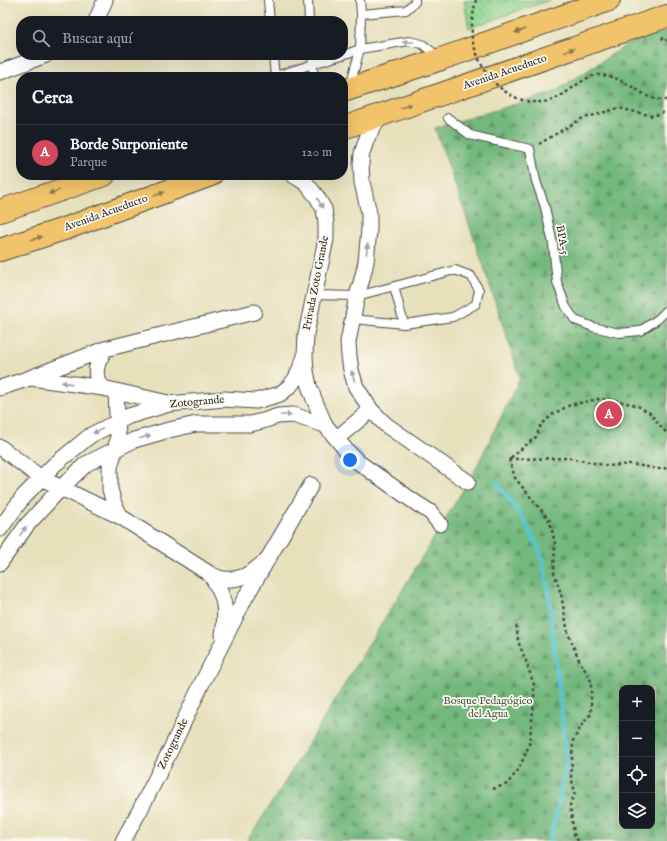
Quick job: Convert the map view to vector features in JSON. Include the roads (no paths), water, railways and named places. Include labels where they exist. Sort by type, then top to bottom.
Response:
[{"type":"main road","points":[[348,89],[441,59],[609,0]]},
{"type":"main road","name":"Avenida Acueducto","points":[[348,126],[667,16]]},
{"type":"main road","points":[[0,211],[90,180]]},
{"type":"main road","name":"Avenida Acueducto","points":[[0,250],[67,228],[197,180]]},
{"type":"street","points":[[98,16],[105,0]]},
{"type":"street","points":[[0,72],[32,60]]},
{"type":"street","points":[[382,114],[367,138],[362,153],[362,182],[370,213],[366,262],[356,296],[348,342],[351,370],[356,387],[371,410],[403,437],[468,482]]},
{"type":"street","name":"Privada Zoto Grande","points":[[301,180],[306,183],[324,209],[326,223],[326,239],[306,334],[305,356]]},
{"type":"street","points":[[0,388],[105,349],[254,312]]},
{"type":"street","points":[[105,349],[99,359],[97,369],[98,379],[110,390],[117,422],[118,439],[110,467],[110,489],[114,504],[121,517]]},
{"type":"street","points":[[305,356],[309,386],[325,425],[358,462],[430,512],[440,524]]},
{"type":"street","name":"Zotogrande","points":[[0,529],[24,497],[54,465],[91,434],[129,416],[169,404],[224,399],[256,401],[280,394],[290,386],[296,378],[305,356]]},
{"type":"street","points":[[30,378],[110,390],[169,404]]},
{"type":"street","points":[[262,400],[267,419]]},
{"type":"street","points":[[338,438],[371,410]]},
{"type":"street","name":"Zotogrande","points":[[0,563],[27,525],[61,488],[86,464],[134,440],[196,424],[250,424],[278,416],[293,415],[325,425]]},
{"type":"street","name":"Zotogrande","points":[[0,447],[42,478],[121,517],[210,574],[225,579],[246,576],[270,556]]},
{"type":"street","name":"Zotogrande","points":[[123,841],[168,756],[201,685],[245,598],[312,485]]},
{"type":"street","name":"Zotogrande","points":[[210,574],[223,598],[225,613],[221,646]]},
{"type":"lane","points":[[268,0],[270,16]]},
{"type":"lane","points":[[308,0],[309,16]]},
{"type":"lane","points":[[348,84],[360,49],[360,0]]},
{"type":"lane","points":[[361,14],[406,10],[415,0]]},
{"type":"lane","points":[[348,53],[360,49],[409,41],[422,44],[441,59]]},
{"type":"lane","points":[[273,60],[275,72]]},
{"type":"lane","points":[[312,60],[313,72]]},
{"type":"lane","points":[[288,72],[328,60]]},
{"type":"lane","name":"BPA-5","points":[[448,118],[470,135],[530,149],[536,181],[544,206],[553,244],[557,282],[566,307],[575,320],[593,327],[619,333],[640,330],[658,319],[667,310]]},
{"type":"lane","points":[[314,295],[356,296],[456,270],[471,276],[479,290],[476,304],[453,317],[404,324],[353,319]]},
{"type":"lane","points":[[394,286],[404,324]]},
{"type":"waterway","points":[[497,483],[524,519],[542,556],[549,597],[567,763],[550,841]]},
{"type":"place","name":"Borde Surponiente","points":[[609,414]]},
{"type":"park label","name":"Bosque Pedagógico del Agua","points":[[488,707]]}]
